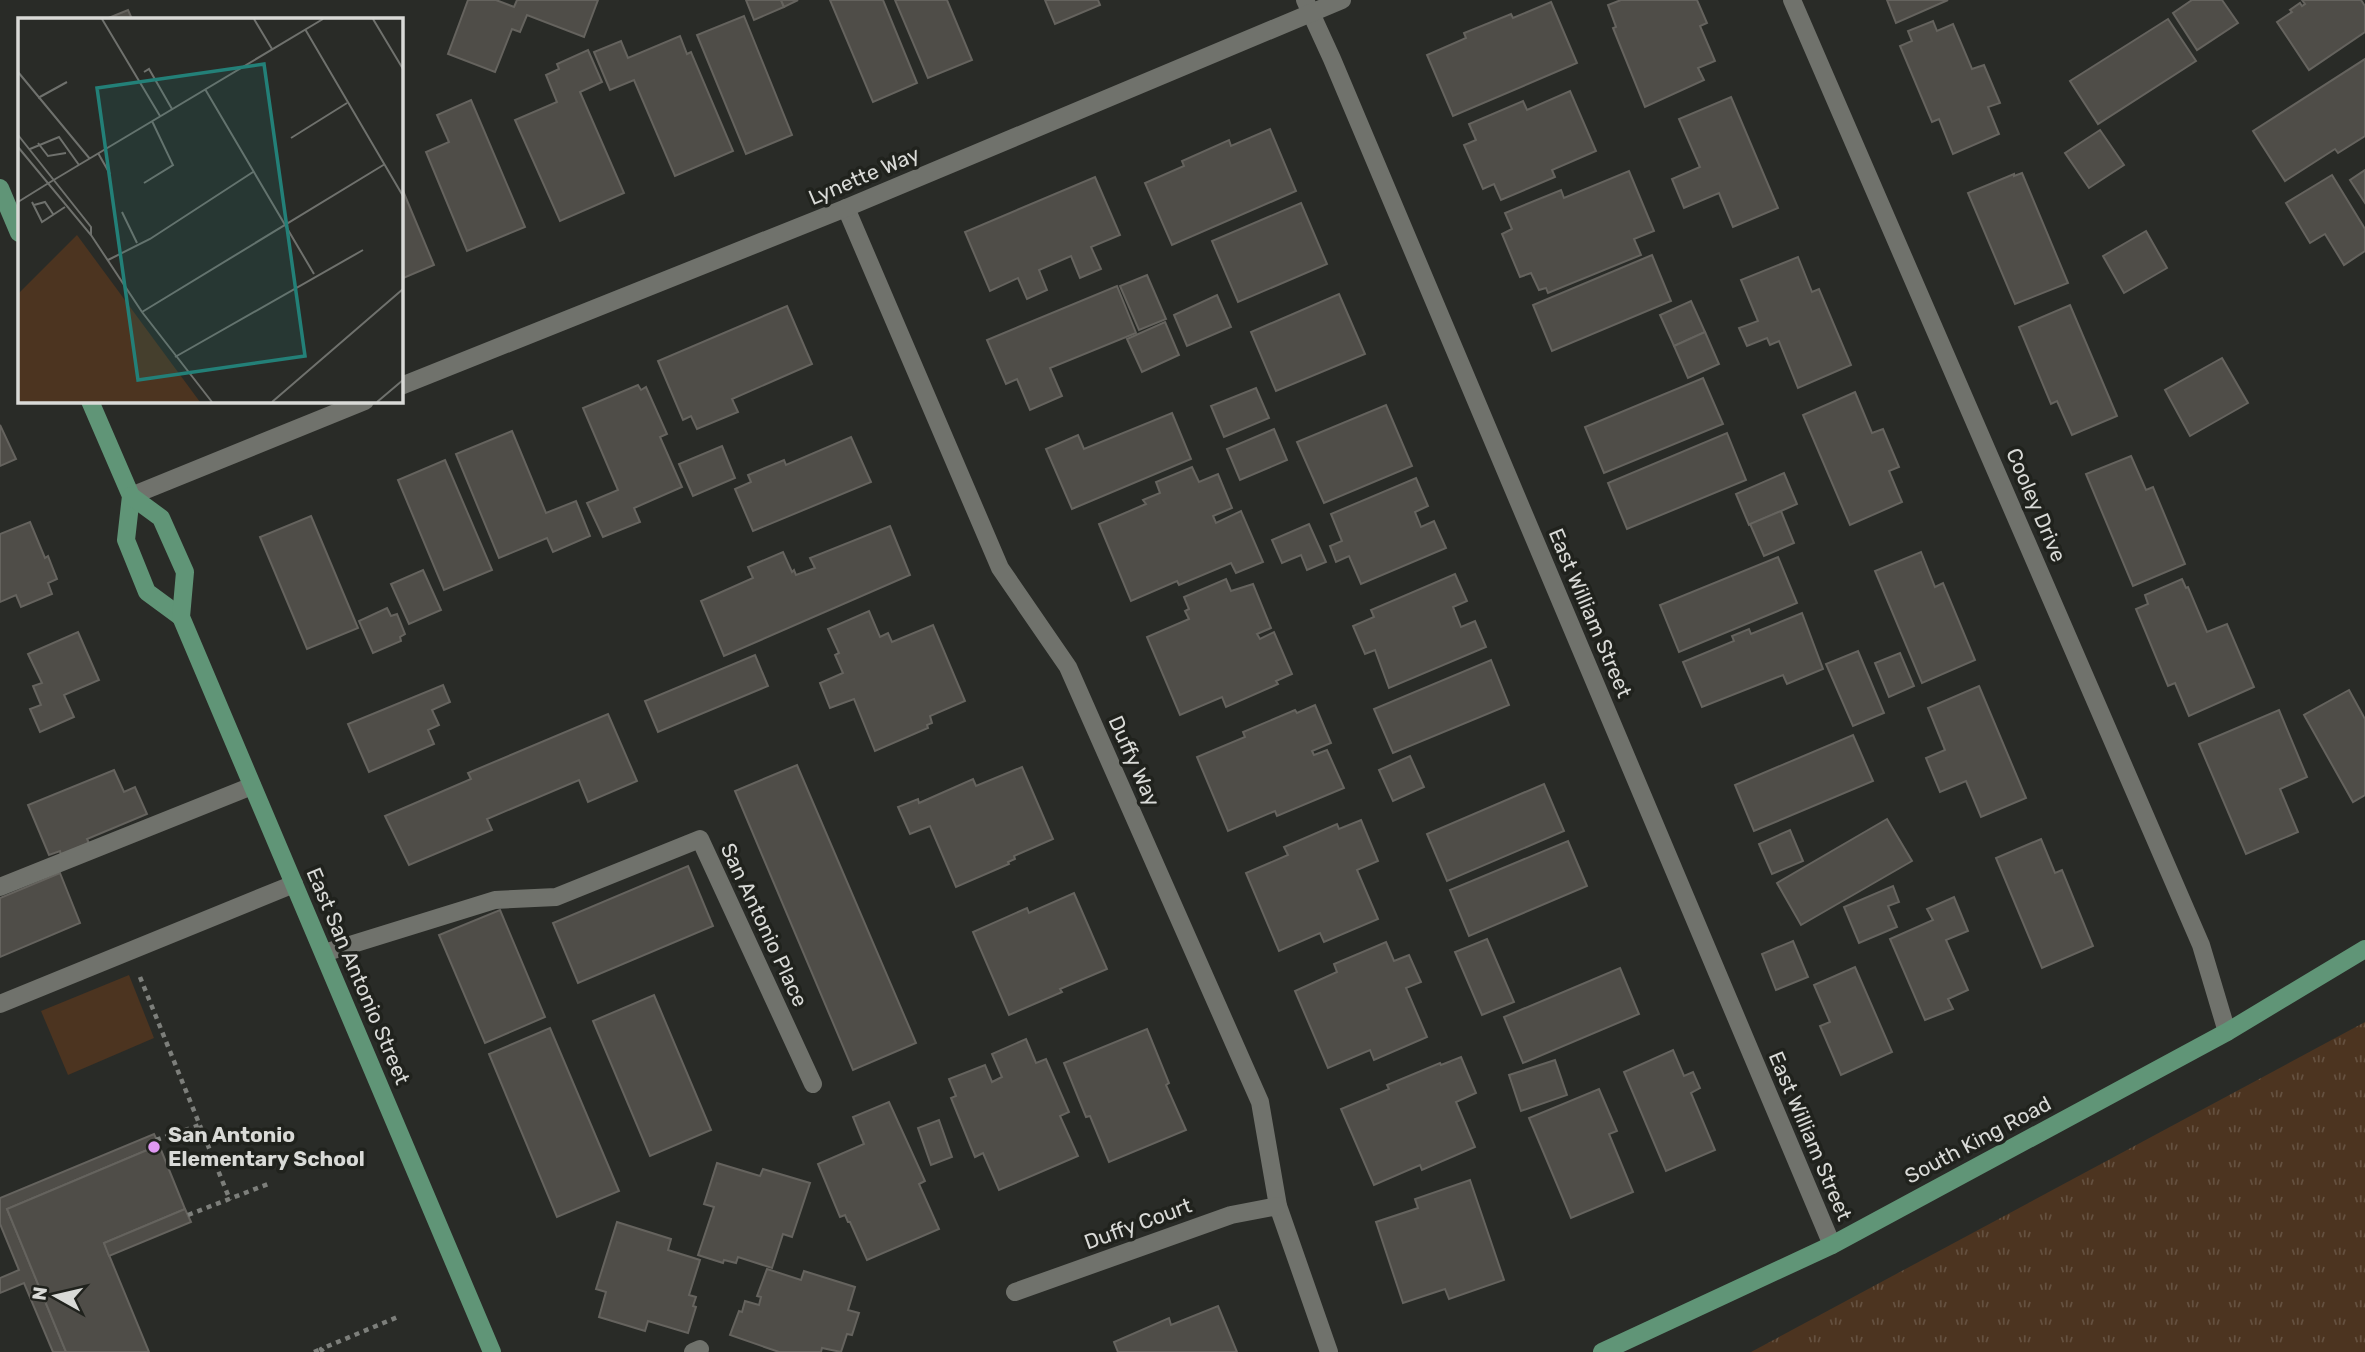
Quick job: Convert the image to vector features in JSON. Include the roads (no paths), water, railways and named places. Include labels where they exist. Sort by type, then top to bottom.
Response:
[{"type":"main road","points":[[0,188],[18,231]]},
{"type":"main road","points":[[90,402],[131,496],[126,540],[147,592],[181,617]]},
{"type":"main road","name":"East San Antonio Street","points":[[131,496],[162,518],[185,572],[181,617],[492,1352]]},
{"type":"main road","name":"South King Road","points":[[1602,1352],[1832,1245],[2227,1032],[2365,949]]},
{"type":"street","name":"Lynette Way","points":[[402,386],[846,208],[1308,6],[1342,0]]},
{"type":"street","name":"Cooley Drive","points":[[1792,0],[2201,945],[2227,1032]]},
{"type":"street","name":"East William Street","points":[[1308,6],[1832,1245]]},
{"type":"street","name":"Duffy Way","points":[[846,208],[1000,568],[1068,667],[1260,1102],[1278,1206],[1329,1352]]},
{"type":"street","points":[[131,496],[363,402]]},
{"type":"street","points":[[0,887],[252,786]]},
{"type":"street","name":"San Antonio Place","points":[[324,953],[495,900],[556,897],[700,839],[813,1084]]},
{"type":"street","points":[[0,1004],[294,884]]},
{"type":"street","name":"Duffy Court","points":[[1015,1292],[1231,1215],[1278,1206]]},
{"type":"place","name":"San Antonio Elementary School","points":[[154,1147]]}]
